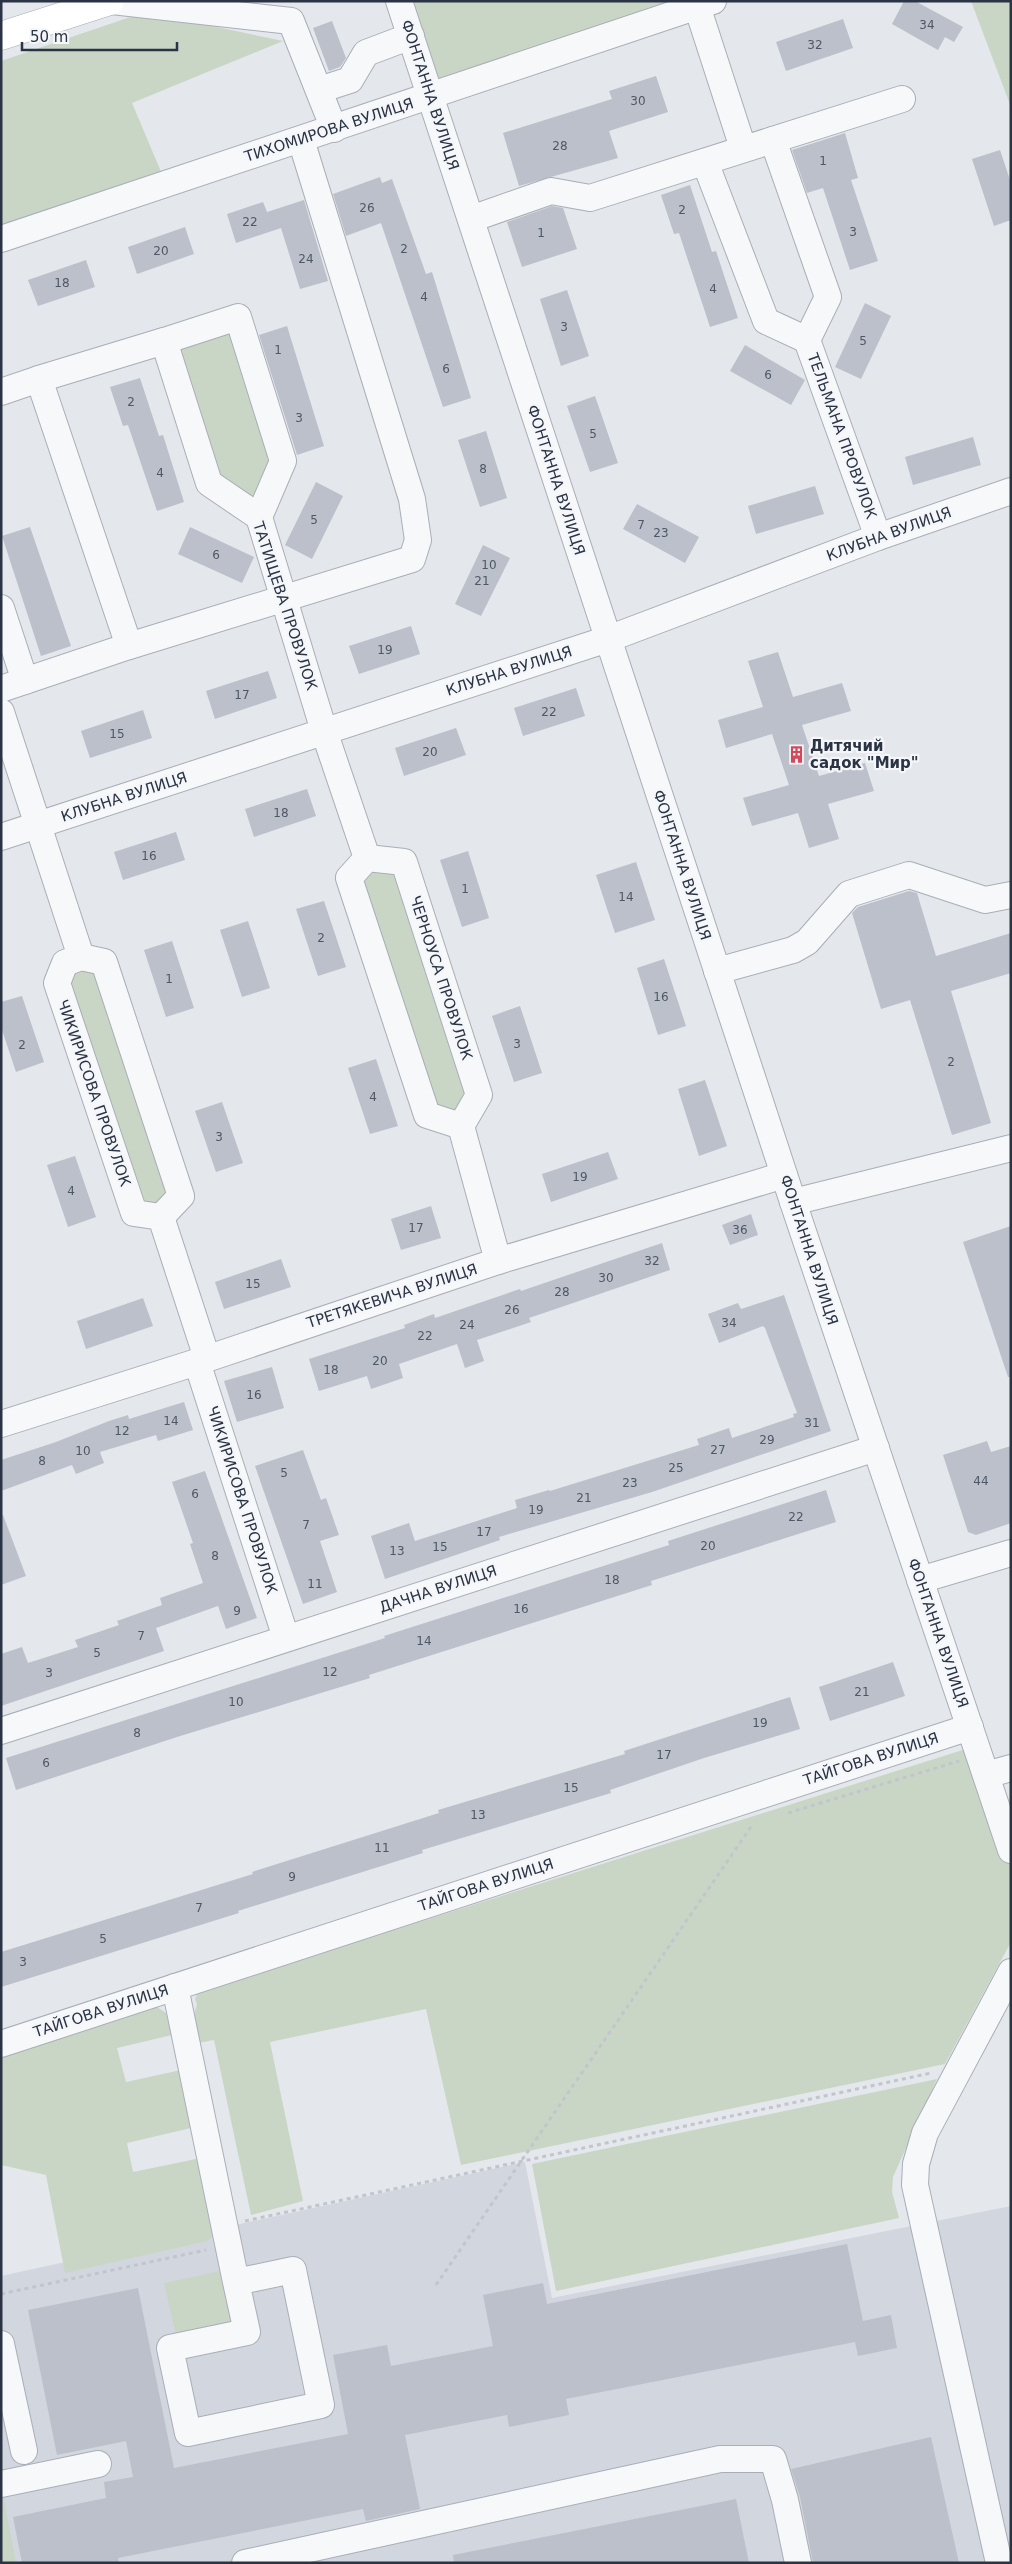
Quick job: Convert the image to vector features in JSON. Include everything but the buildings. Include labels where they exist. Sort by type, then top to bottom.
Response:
[{"type":"main road","points":[[1,36],[111,1]]},
{"type":"street","points":[[111,1],[291,21],[334,129]]},
{"type":"street","name":"ФОНТАННА ВУЛИЦЯ","points":[[399,1],[784,1175],[1011,1850]]},
{"type":"street","points":[[705,4],[743,148]]},
{"type":"street","name":"ТИХОМИРОВА ВУЛИЦЯ","points":[[1,239],[705,4]]},
{"type":"street","points":[[319,90],[350,80],[366,53],[410,36]]},
{"type":"street","points":[[471,219],[551,190],[590,198],[902,99]]},
{"type":"street","points":[[1,608],[13,685],[129,646],[412,559],[418,540],[412,499],[301,140]]},
{"type":"street","points":[[773,140],[828,297],[808,340]]},
{"type":"street","name":"ТЕЛЬМАНА ПРОВУЛОК","points":[[705,162],[766,321],[808,340],[878,537]]},
{"type":"street","points":[[1,392],[238,317],[283,461],[259,518]]},
{"type":"street","name":"ТАТИЩЕВА ПРОВУЛОК","points":[[164,341],[209,483],[259,518],[324,731]]},
{"type":"street","points":[[39,379],[129,646]]},
{"type":"street","name":"КЛУБНА ВУЛИЦЯ","points":[[1,838],[608,639],[878,537],[1011,491]]},
{"type":"street","points":[[1,712],[81,957],[104,962],[181,1196],[161,1217]]},
{"type":"street","points":[[324,731],[367,858],[349,878],[427,1115],[461,1126],[498,1261]]},
{"type":"street","name":"ЧЕРНОУСА ПРОВУЛОК","points":[[367,858],[404,862],[479,1095],[461,1126]]},
{"type":"street","points":[[717,971],[793,950],[807,942],[849,894],[909,875],[985,900],[1011,895]]},
{"type":"street","name":"ЧИКИРИСОВА ПРОВУЛОК","points":[[81,957],[65,963],[57,983],[134,1213],[161,1217],[286,1638]]},
{"type":"street","points":[[793,1202],[1011,1148]]},
{"type":"street","name":"ТРЕТЯКЕВИЧА ВУЛИЦЯ","points":[[1,1424],[202,1360],[498,1261],[784,1175]]},
{"type":"street","name":"ДАЧНА ВУЛИЦЯ","points":[[1,1731],[876,1448]]},
{"type":"street","points":[[920,1580],[1011,1553]]},
{"type":"street","name":"ТАЙГОВА ВУЛИЦЯ","points":[[1,2044],[970,1727]]},
{"type":"street","points":[[986,1775],[1011,1768]]},
{"type":"street","points":[[999,2563],[915,2185],[916,2164],[925,2134],[1011,1972]]},
{"type":"street","points":[[176,1987],[236,2282],[247,2332],[170,2348],[188,2433],[321,2406],[293,2270],[236,2282]]},
{"type":"street","points":[[1,2344],[24,2451]]},
{"type":"street","points":[[245,2563],[720,2459],[773,2459],[785,2500],[798,2563]]},
{"type":"street","points":[[1,2484],[98,2464]]},
{"type":"path","points":[[436,2284],[753,1824]]},
{"type":"path","points":[[1,2294],[520,2161],[960,2067]]},
{"type":"shaded area","points":[[525,2162],[552,2298],[1011,2206],[1011,2563],[1,2563],[1,2276]]},
{"type":"green space","points":[[412,1],[675,1],[438,78]]},
{"type":"green space","points":[[971,1],[1011,1],[1011,107]]},
{"type":"green space","points":[[145,12],[283,41],[132,103],[162,174],[1,225],[1,61]]},
{"type":"green space","points":[[232,328],[275,462],[256,500],[216,480],[173,346]]},
{"type":"green space","points":[[383,868],[400,876],[471,1093],[468,1107],[445,1115],[432,1108],[358,891],[365,874]]},
{"type":"green space","points":[[68,967],[103,969],[170,1200],[148,1208],[135,1201],[61,984]]},
{"type":"green space","points":[[972,1747],[1011,1863],[1011,1942],[945,2064],[461,2165],[426,2009],[270,2042],[303,2201],[251,2215],[214,2040],[198,2043],[193,2019],[197,2004],[195,1999],[198,1992]]},
{"type":"green space","points":[[157,2007],[166,2013],[172,2035],[117,2048],[126,2082],[181,2070],[191,2128],[127,2143],[133,2172],[196,2159],[199,2160],[214,2235],[207,2241],[65,2273],[46,2175],[1,2165],[1,2057]]},
{"type":"green space","points":[[937,2079],[893,2177],[892,2192],[899,2218],[556,2291],[532,2164]]},
{"type":"green space","points":[[225,2270],[236,2322],[176,2335],[164,2283]]},
{"type":"green space","points":[[3,2494],[16,2563],[1,2563]]},
{"type":"place","name":"Дитячий садок \"Мир\"","points":[[796,755]]}]
